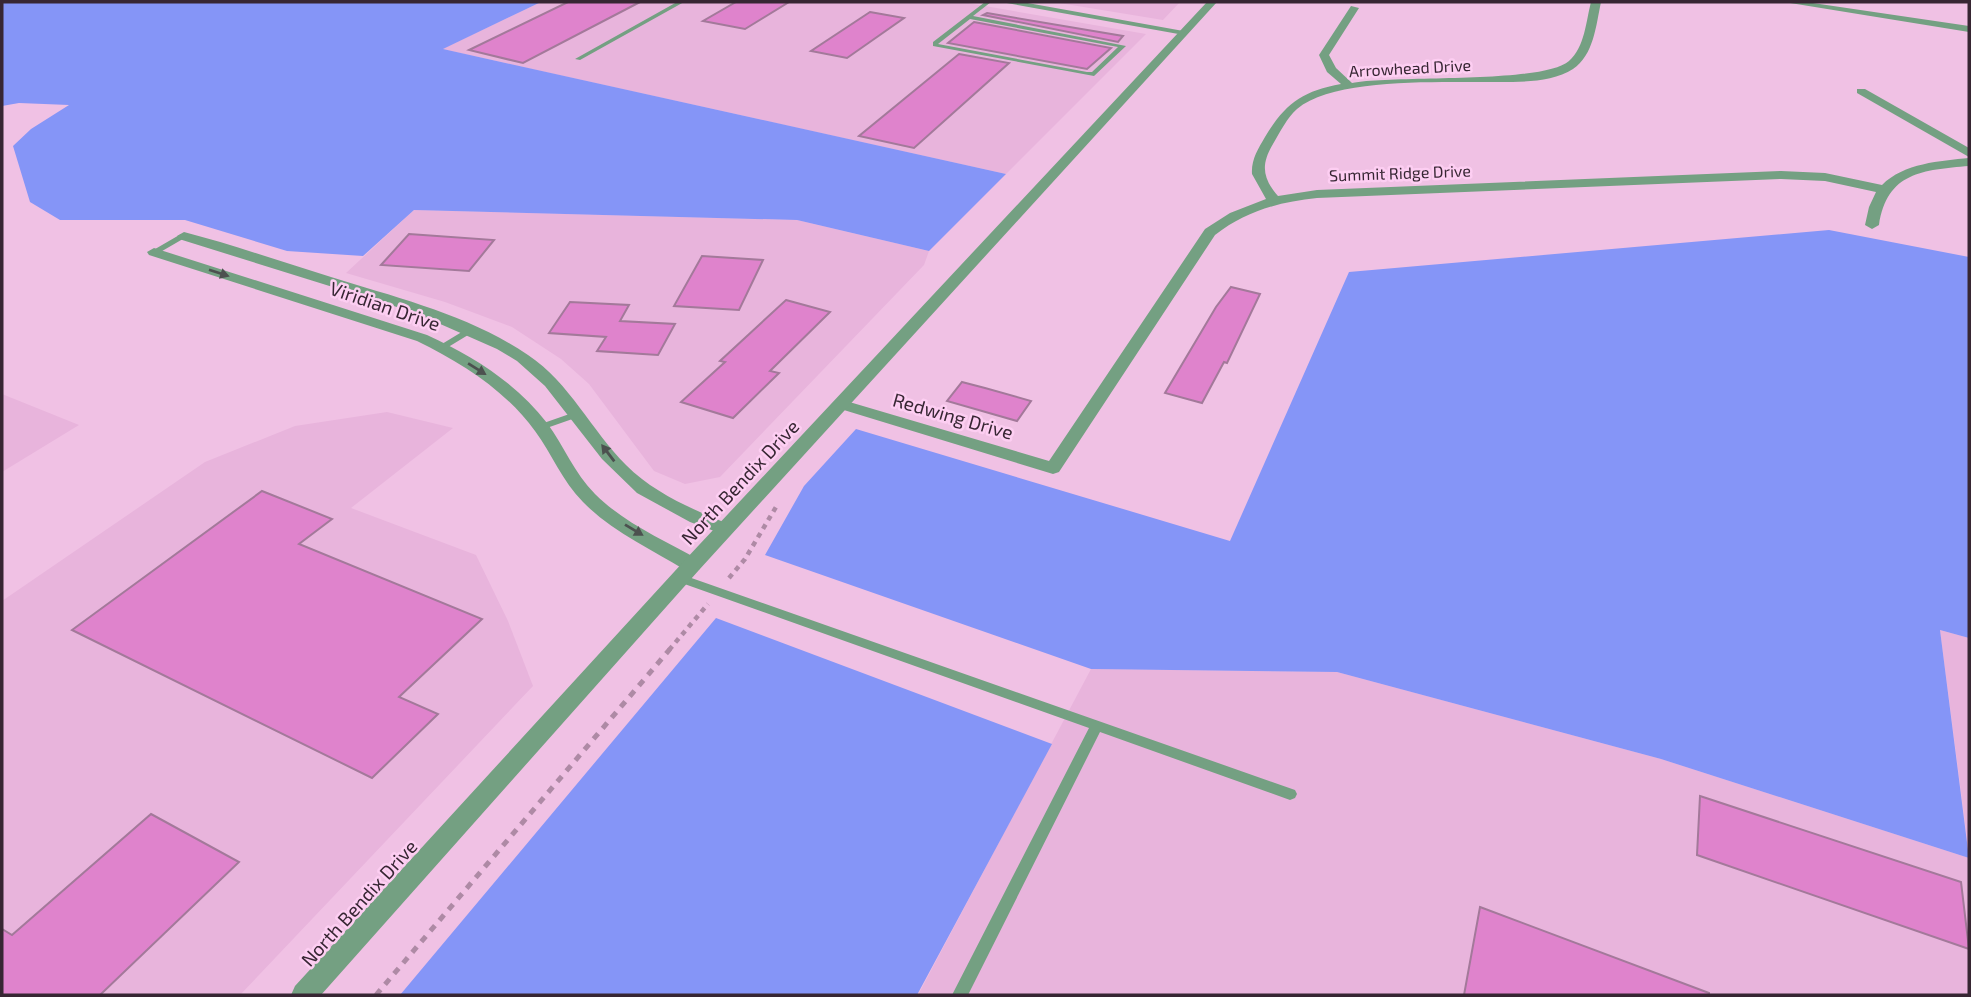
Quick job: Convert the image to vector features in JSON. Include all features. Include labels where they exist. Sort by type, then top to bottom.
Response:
[{"type":"street","points":[[1006,2],[1184,32]]},
{"type":"street","name":"North Bendix Drive","points":[[304,995],[686,571],[1212,2]]},
{"type":"street","name":"Arrowhead Drive","points":[[1275,200],[1260,183],[1256,167],[1258,159],[1285,116],[1307,97],[1349,86],[1515,79],[1563,70],[1581,56],[1596,2]]},
{"type":"street","points":[[1789,2],[1969,29]]},
{"type":"street","points":[[1349,86],[1331,70],[1324,55],[1353,8]]},
{"type":"street","points":[[1861,91],[1969,153]]},
{"type":"street","points":[[1872,225],[1873,209],[1882,189],[1911,172],[1969,162]]},
{"type":"street","name":"Summit Ridge Drive","points":[[1053,468],[1210,232],[1238,212],[1275,200],[1317,194],[1781,175],[1825,177],[1882,189]]},
{"type":"street","name":"Viridian Drive","points":[[184,236],[418,309],[470,330],[525,360],[554,384],[619,468],[648,493],[725,529]]},
{"type":"street","name":"Viridian Drive","points":[[154,252],[422,338],[442,347],[490,377],[517,401],[541,427],[579,487],[611,516],[686,571]]},
{"type":"street","name":"Redwing Drive","points":[[840,404],[1053,468]]},
{"type":"lane","points":[[578,59],[681,2]]},
{"type":"lane","points":[[969,17],[1123,46],[1094,74],[1087,74],[934,45],[969,17],[988,2]]},
{"type":"lane","points":[[154,252],[184,236]]},
{"type":"lane","points":[[442,347],[470,330]]},
{"type":"lane","points":[[541,427],[578,414]]},
{"type":"lane","points":[[686,571],[1097,725],[1290,794]]},
{"type":"lane","points":[[960,995],[1097,725]]},
{"type":"path","points":[[376,995],[699,615]]},
{"type":"shaded area","points":[[2,2],[541,2],[443,49],[1006,174],[929,251],[797,220],[414,210],[363,256],[287,251],[185,220],[60,220],[30,202],[13,146],[31,129],[69,105],[19,103],[2,106]]},
{"type":"shaded area","points":[[541,2],[962,2],[1146,34],[1006,174],[442,49]]},
{"type":"shaded area","points":[[1053,2],[1180,2],[1163,20]]},
{"type":"shaded area","points":[[414,210],[797,220],[929,251],[924,265],[720,477],[685,484],[654,471],[589,384],[561,359],[512,327],[445,302],[346,273]]},
{"type":"shaded area","points":[[1829,230],[1969,257],[1969,638],[1940,630],[1969,858],[1661,759],[1337,672],[1091,669],[765,555],[804,486],[856,429],[1230,541],[1349,272]]},
{"type":"shaded area","points":[[2,394],[79,425],[2,472]]},
{"type":"shaded area","points":[[387,412],[453,428],[351,508],[476,555],[508,621],[533,686],[240,995],[2,995],[2,601],[205,462],[295,426]]},
{"type":"shaded area","points":[[716,618],[1052,744],[917,995],[400,995]]},
{"type":"shaded area","points":[[1940,630],[1969,638],[1969,854]]},
{"type":"shaded area","points":[[1091,669],[1337,672],[1661,759],[1969,858],[1969,995],[918,995]]},
{"type":"building","points":[[568,2],[640,2],[523,63],[469,50]]},
{"type":"building","points":[[736,2],[789,2],[745,29],[703,21]]},
{"type":"building","points":[[870,12],[904,18],[847,58],[811,51]]},
{"type":"building","points":[[987,13],[1123,36],[1118,42],[983,15]]},
{"type":"building","points":[[974,22],[1111,48],[1087,69],[948,43]]},
{"type":"building","points":[[959,54],[1009,63],[914,148],[859,136]]},
{"type":"building","points":[[409,234],[494,240],[469,271],[381,265]]},
{"type":"building","points":[[702,256],[763,260],[739,310],[674,306]]},
{"type":"building","points":[[1231,287],[1260,294],[1227,363],[1224,362],[1202,403],[1165,393],[1216,307]]},
{"type":"building","points":[[786,300],[830,312],[770,371],[779,373],[733,418],[681,402],[725,362],[720,361]]},
{"type":"building","points":[[570,302],[629,305],[620,321],[675,324],[658,355],[597,351],[606,337],[549,333]]},
{"type":"building","points":[[962,382],[1031,401],[1017,421],[947,401]]},
{"type":"building","points":[[262,491],[332,519],[299,544],[482,619],[399,697],[438,714],[372,778],[72,630]]},
{"type":"building","points":[[1700,796],[1961,882],[1969,949],[1697,855]]},
{"type":"building","points":[[151,814],[239,862],[100,995],[2,995],[2,929],[12,935]]},
{"type":"building","points":[[1480,907],[1709,993],[1709,995],[1464,995]]}]
